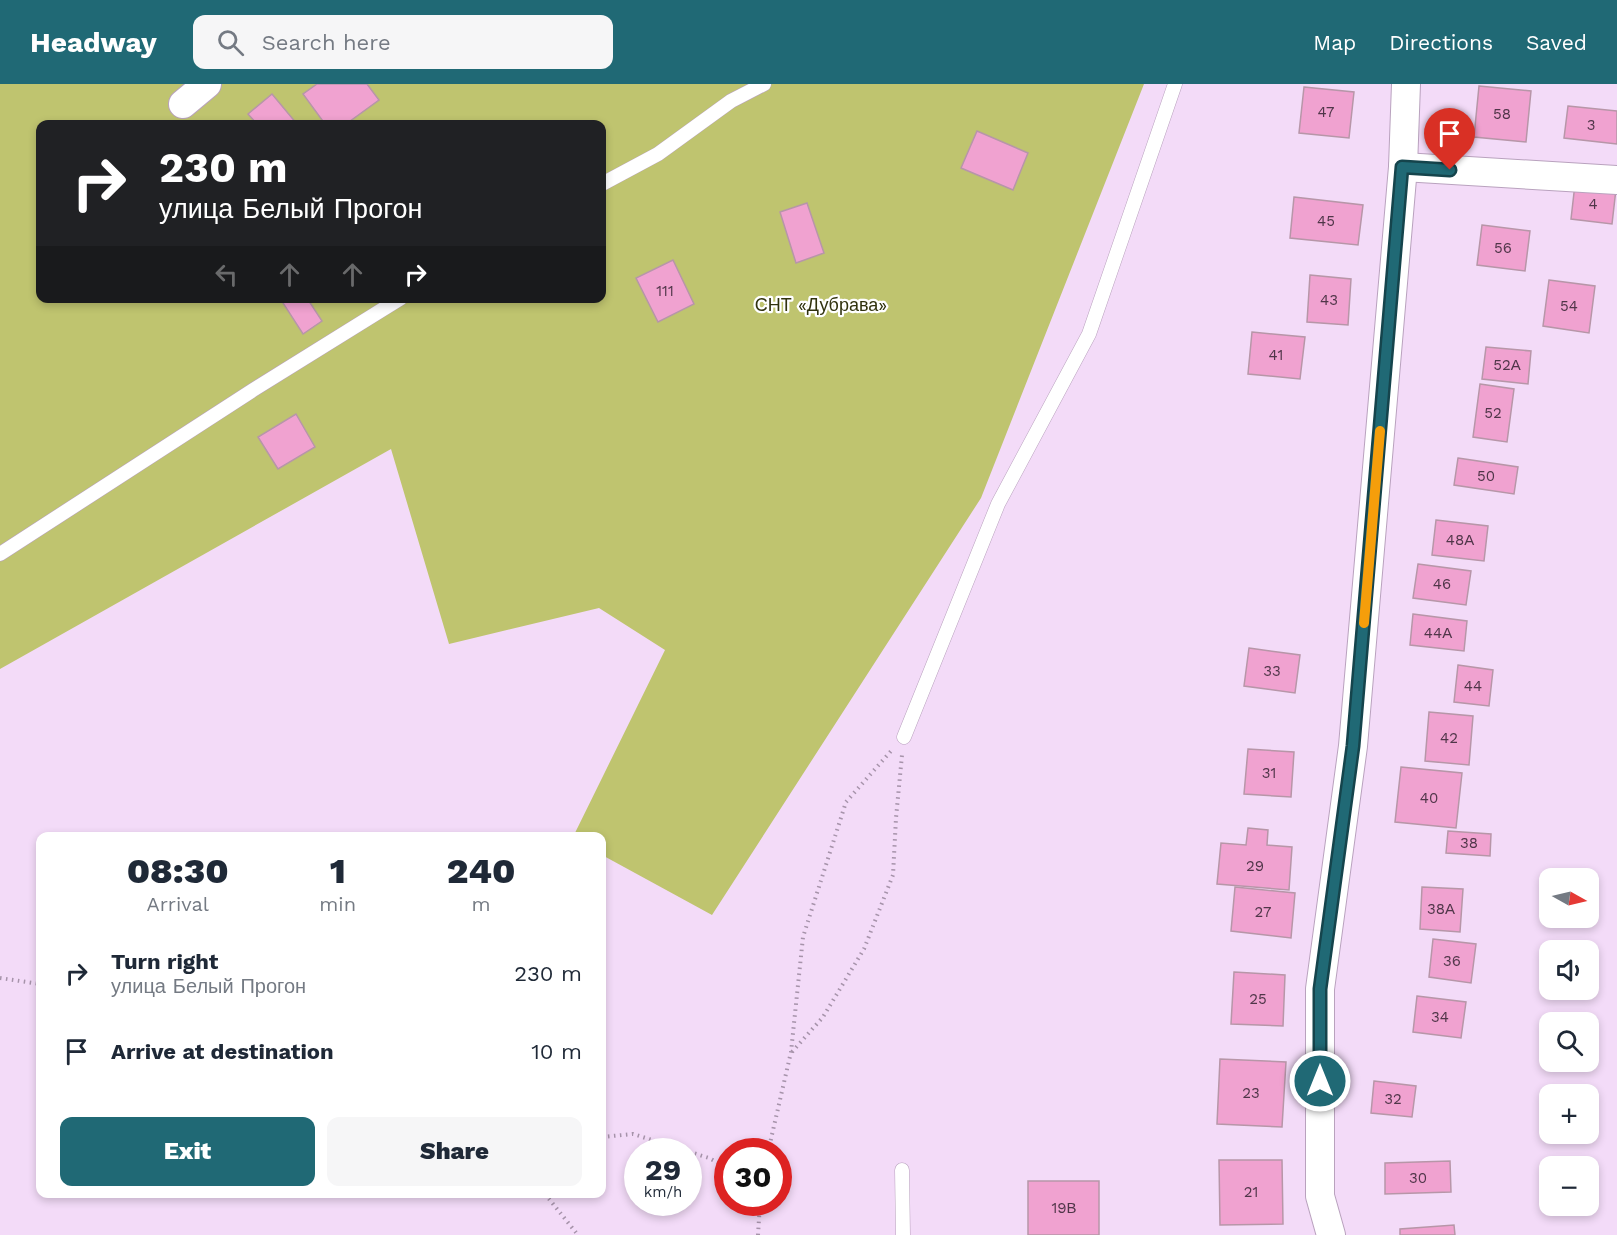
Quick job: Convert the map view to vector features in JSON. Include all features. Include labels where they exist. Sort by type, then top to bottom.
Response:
[{"type":"street","points":[[183,104],[207,84]]},
{"type":"street","points":[[1331,1235],[1320,1196],[1320,989],[1353,746],[1402,167],[1406,84]]},
{"type":"street","points":[[1402,167],[1617,180]]},
{"type":"lane","points":[[606,182],[658,154],[731,101],[764,84]]},
{"type":"lane","points":[[904,737],[998,504],[1089,334],[1175,84]]},
{"type":"lane","points":[[0,554],[253,390],[393,303]]},
{"type":"lane","points":[[902,1170],[903,1235]]},
{"type":"path","points":[[791,1052],[823,1017],[864,949],[893,875],[904,737]]},
{"type":"path","points":[[771,1138],[791,1052],[803,937],[846,802],[904,737]]},
{"type":"path","points":[[0,978],[36,983]]},
{"type":"path","points":[[606,1137],[633,1134],[714,1161]]},
{"type":"path","points":[[548,1198],[578,1235]]},
{"type":"path","points":[[758,1235],[759,1216]]},
{"type":"green space","name":"СНТ «Дубрава»","points":[[0,84],[1144,84],[981,498],[712,915],[606,857],[606,832],[575,832],[665,650],[599,608],[449,644],[391,449],[0,669]]},
{"type":"building","points":[[317,84],[367,84],[379,100],[352,120],[322,120],[303,94]]},
{"type":"building","points":[[1479,86],[1531,91],[1526,142],[1474,137]]},
{"type":"building","points":[[1304,87],[1354,92],[1349,138],[1299,133]]},
{"type":"building","points":[[272,94],[294,120],[253,120],[248,114]]},
{"type":"building","points":[[1568,106],[1617,111],[1617,144],[1564,138]]},
{"type":"building","points":[[977,131],[1028,153],[1013,190],[961,168]]},
{"type":"building","points":[[1575,184],[1616,189],[1612,224],[1571,219]]},
{"type":"building","points":[[1294,197],[1363,205],[1358,245],[1290,238]]},
{"type":"building","points":[[807,203],[824,253],[796,263],[780,212]]},
{"type":"building","points":[[1482,225],[1530,231],[1525,271],[1477,265]]},
{"type":"building","points":[[673,260],[694,304],[658,322],[636,278]]},
{"type":"building","points":[[1310,275],[1351,279],[1348,325],[1307,322]]},
{"type":"building","points":[[1549,280],[1595,286],[1589,333],[1543,326]]},
{"type":"building","points":[[283,303],[310,303],[322,321],[303,334]]},
{"type":"building","points":[[1252,332],[1305,337],[1300,379],[1248,374]]},
{"type":"building","points":[[1486,347],[1531,351],[1528,384],[1482,379]]},
{"type":"building","points":[[1480,384],[1514,389],[1507,442],[1473,437]]},
{"type":"building","points":[[296,414],[315,447],[278,469],[258,437]]},
{"type":"building","points":[[1458,458],[1518,467],[1514,494],[1454,485]]},
{"type":"building","points":[[1436,520],[1488,526],[1484,561],[1432,555]]},
{"type":"building","points":[[1418,564],[1471,571],[1466,605],[1413,598]]},
{"type":"building","points":[[1413,614],[1467,621],[1464,651],[1410,645]]},
{"type":"building","points":[[1249,648],[1300,655],[1295,693],[1244,686]]},
{"type":"building","points":[[1458,665],[1493,670],[1489,706],[1454,702]]},
{"type":"building","points":[[1429,712],[1473,716],[1469,765],[1425,761]]},
{"type":"building","points":[[1248,749],[1294,752],[1291,797],[1244,794]]},
{"type":"building","points":[[1401,767],[1462,773],[1456,828],[1395,822]]},
{"type":"building","points":[[1248,828],[1268,830],[1267,845],[1292,847],[1289,890],[1217,884],[1221,843],[1246,845]]},
{"type":"building","points":[[1448,831],[1491,834],[1490,856],[1446,853]]},
{"type":"building","points":[[1235,887],[1295,893],[1291,938],[1231,931]]},
{"type":"building","points":[[1422,887],[1463,889],[1460,932],[1420,929]]},
{"type":"building","points":[[1433,939],[1476,944],[1471,983],[1429,977]]},
{"type":"building","points":[[1234,972],[1285,975],[1283,1026],[1231,1024]]},
{"type":"building","points":[[1417,996],[1466,1002],[1461,1038],[1413,1032]]},
{"type":"building","points":[[1220,1059],[1286,1062],[1282,1127],[1217,1124]]},
{"type":"building","points":[[1374,1081],[1416,1086],[1412,1117],[1371,1113]]},
{"type":"building","points":[[1219,1160],[1282,1160],[1283,1224],[1220,1225]]},
{"type":"building","points":[[1450,1161],[1451,1192],[1385,1194],[1385,1163]]},
{"type":"building","points":[[1028,1181],[1099,1181],[1099,1235],[1028,1235]]},
{"type":"building","points":[[1454,1225],[1455,1235],[1400,1235],[1400,1229]]},
{"type":"slow traffic","points":[[1364,623],[1380,431]]},
{"type":"route","points":[[1320,1081],[1320,989],[1353,746],[1402,167],[1450,170]]}]
